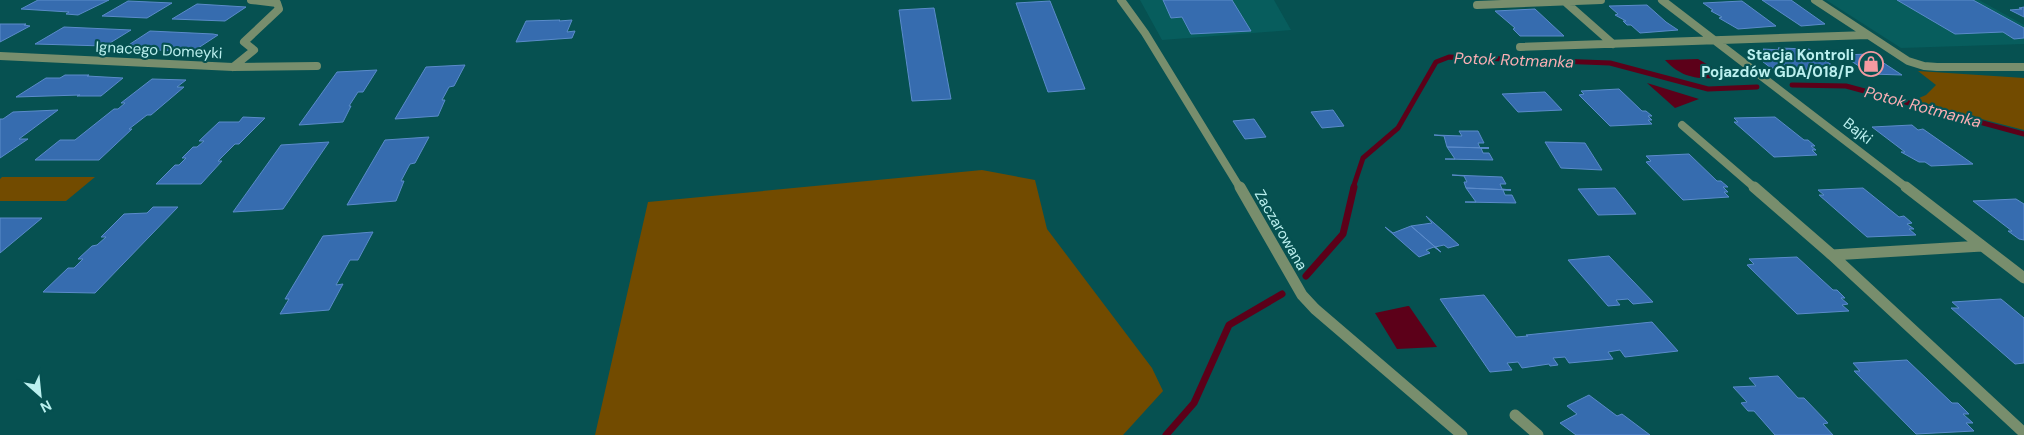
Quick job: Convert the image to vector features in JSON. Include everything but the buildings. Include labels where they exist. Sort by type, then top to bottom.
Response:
[{"type":"street","points":[[233,67],[254,50],[244,42],[279,9],[277,3],[251,0]]},
{"type":"street","name":"Zaczarowana","points":[[1121,0],[1145,34],[1218,150],[1302,294],[1315,309],[1462,435]]},
{"type":"street","points":[[1477,5],[1601,0]]},
{"type":"street","name":"Bajki","points":[[1662,0],[2024,278]]},
{"type":"street","points":[[1815,0],[1908,61],[1924,66],[2024,67]]},
{"type":"street","points":[[1564,1],[1613,44]]},
{"type":"street","points":[[1520,48],[1868,35]]},
{"type":"street","name":"Ignacego Domeyki","points":[[0,56],[233,67],[317,66]]},
{"type":"street","points":[[1682,126],[1832,256],[2024,433]]},
{"type":"street","points":[[1832,256],[1982,246]]},
{"type":"street","points":[[1515,416],[1538,435]]},
{"type":"shaded area","points":[[1140,0],[1274,0],[1291,30],[1162,40]]},
{"type":"shaded area","points":[[1826,0],[1979,0],[2024,25],[2024,44],[1901,48]]},
{"type":"shaded area","points":[[1698,59],[1724,74],[1723,78],[1698,78],[1691,76],[1678,71],[1665,60]]},
{"type":"shaded area","points":[[1918,71],[2024,78],[2024,130],[1912,101],[1926,95],[1936,85]]},
{"type":"shaded area","points":[[1647,83],[1699,99],[1675,108]]},
{"type":"shaded area","points":[[982,170],[1035,180],[1047,229],[1152,368],[1163,391],[1123,435],[595,435],[648,202]]},
{"type":"shaded area","points":[[2,177],[95,177],[66,201],[0,201],[0,179]]},
{"type":"shaded area","points":[[1409,306],[1437,347],[1397,349],[1375,313]]},
{"type":"waterway","name":"Potok Rotmanka","points":[[1353,188],[1363,158],[1398,128],[1436,62],[1449,57],[1610,63],[1708,89],[1757,87]]},
{"type":"waterway","name":"Potok Rotmanka","points":[[1792,85],[1846,86],[2024,134]]},
{"type":"waterway","name":"Potok Rotmanka","points":[[1306,276],[1343,234],[1354,187]]},
{"type":"waterway","name":"Potok Rotmanka","points":[[1166,435],[1194,403],[1229,325],[1282,294]]},
{"type":"place","name":"Stacja Kontroli Pojazdów GDA/018/P","points":[[1871,64]]}]
